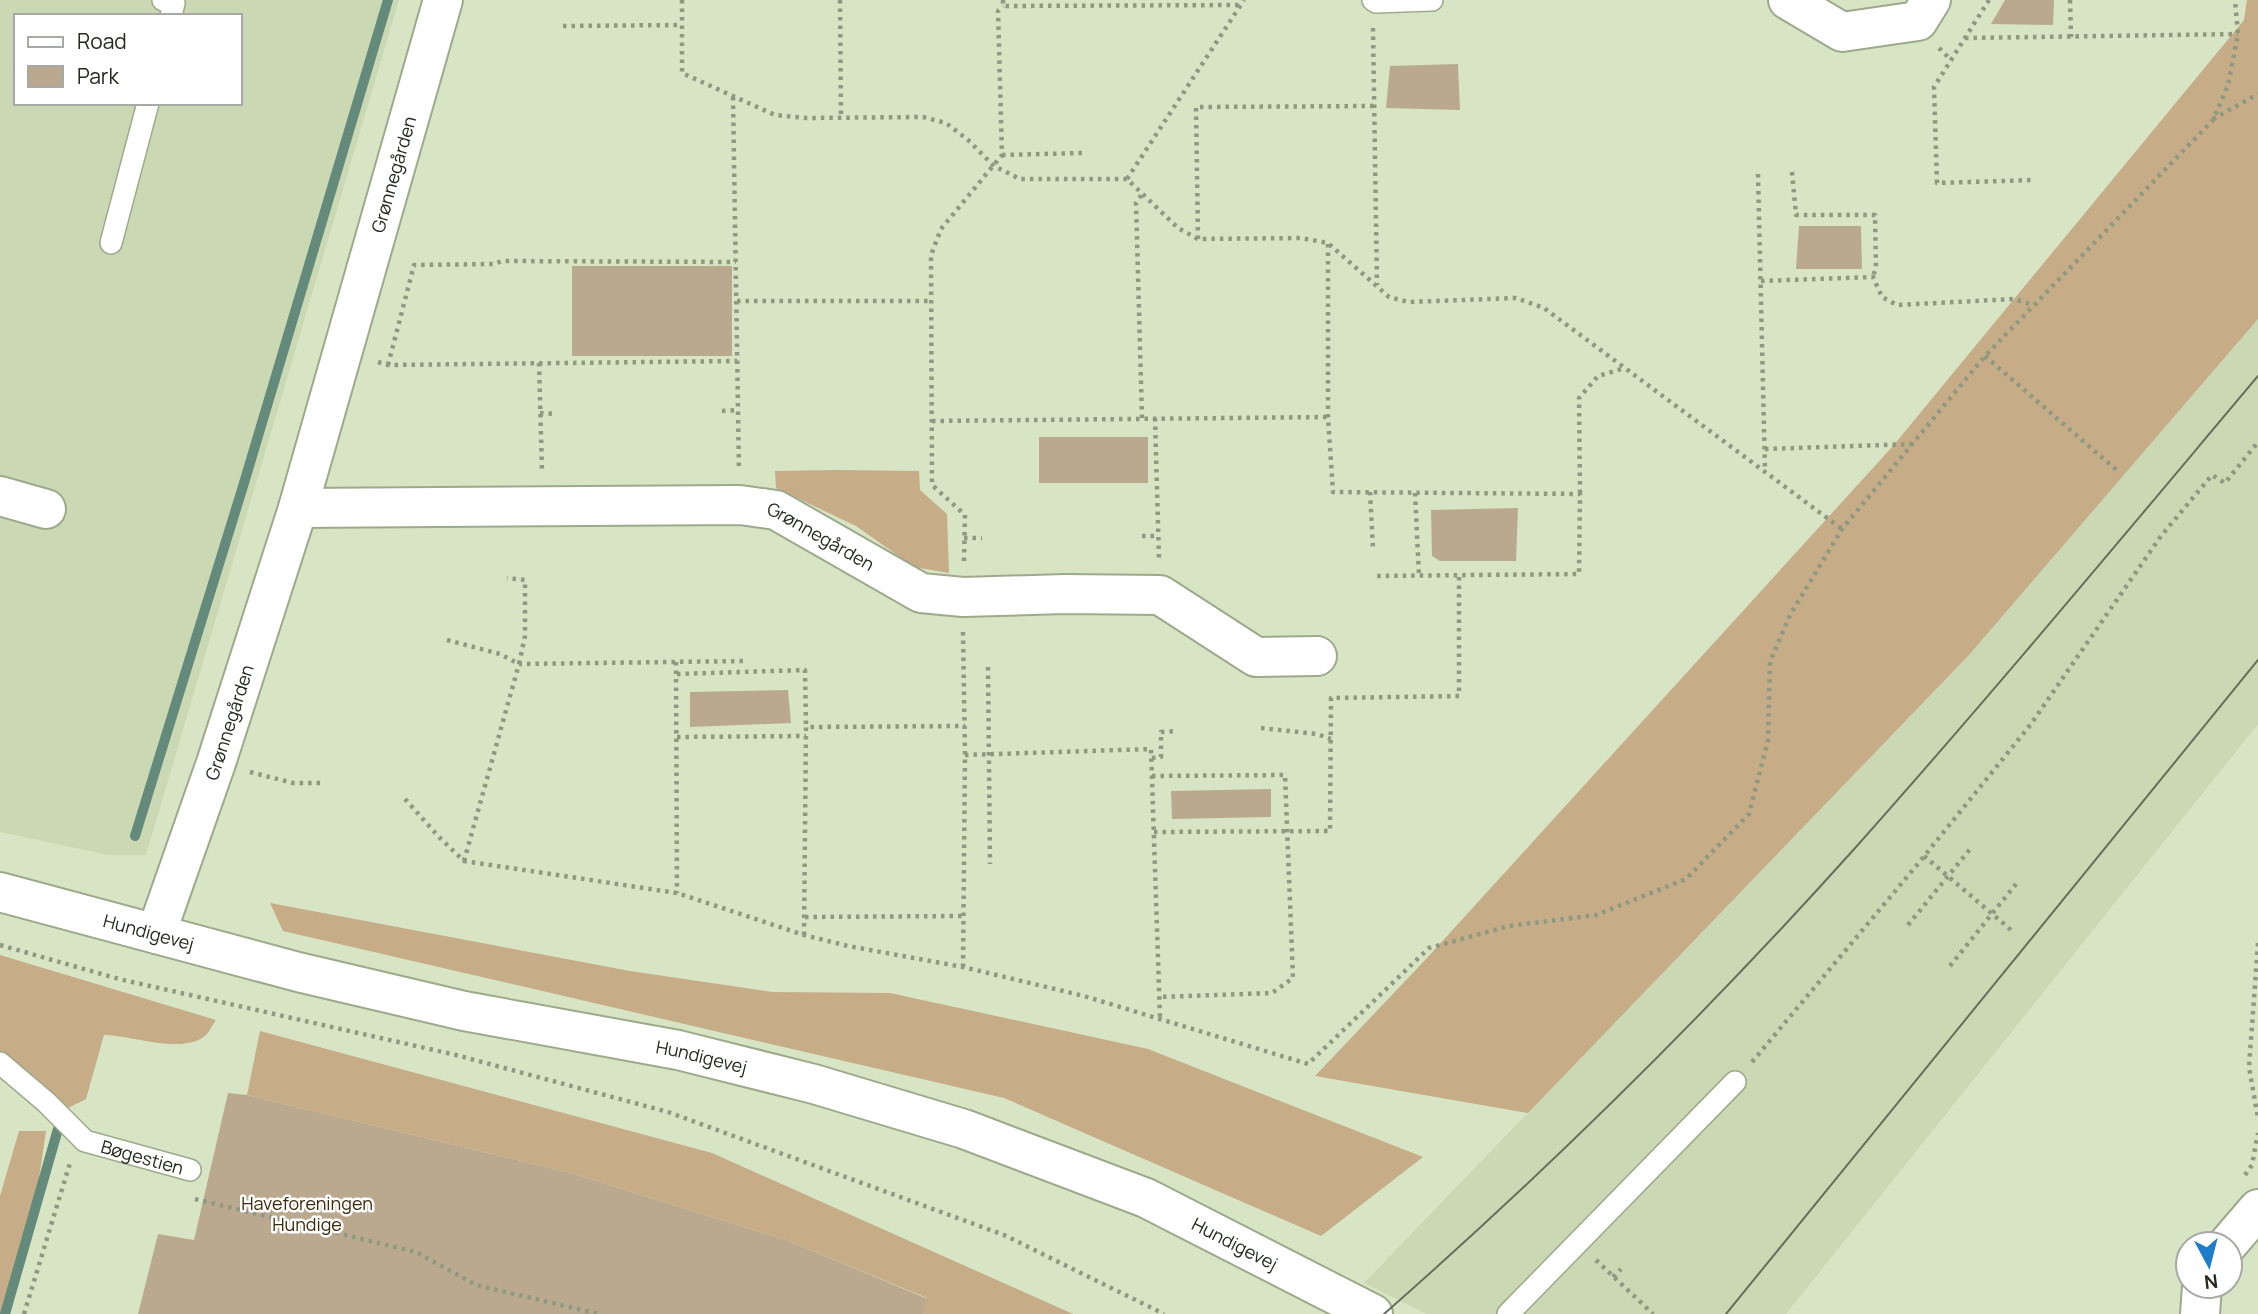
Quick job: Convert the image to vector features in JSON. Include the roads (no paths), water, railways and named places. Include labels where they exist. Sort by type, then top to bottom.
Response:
[{"type":"street","name":"Grønnegården","points":[[156,934],[216,763],[298,508],[443,0]]},
{"type":"street","points":[[1788,0],[1842,32],[1918,21],[1931,0]]},
{"type":"street","points":[[0,496],[46,509]]},
{"type":"street","name":"Grønnegården","points":[[298,508],[740,505],[776,510],[921,593],[963,597],[1160,595],[1256,657],[1317,656]]},
{"type":"street","name":"Hundigevej","points":[[0,892],[298,972],[464,1011],[678,1050],[814,1084],[964,1129],[1146,1198],[1373,1314]]},
{"type":"street","points":[[2240,1230],[2258,1209]]},
{"type":"lane","points":[[163,0],[174,3],[171,14]]},
{"type":"lane","points":[[1374,1],[1432,0]]},
{"type":"lane","points":[[111,243],[147,105]]},
{"type":"lane","name":"Bøgestien","points":[[0,1063],[46,1102],[85,1141],[190,1170]]},
{"type":"lane","points":[[1508,1314],[1735,1082]]},
{"type":"waterway","points":[[135,836],[388,0]]},
{"type":"waterway","points":[[5,1314],[58,1129]]},
{"type":"tram line","points":[[1384,1314],[1507,1203],[1627,1088],[1800,908],[1958,731],[2258,376]]},
{"type":"tram line","points":[[1726,1314],[2258,660]]},
{"type":"park label","name":"Haveforeningen Hundige","points":[[307,1213]]}]
